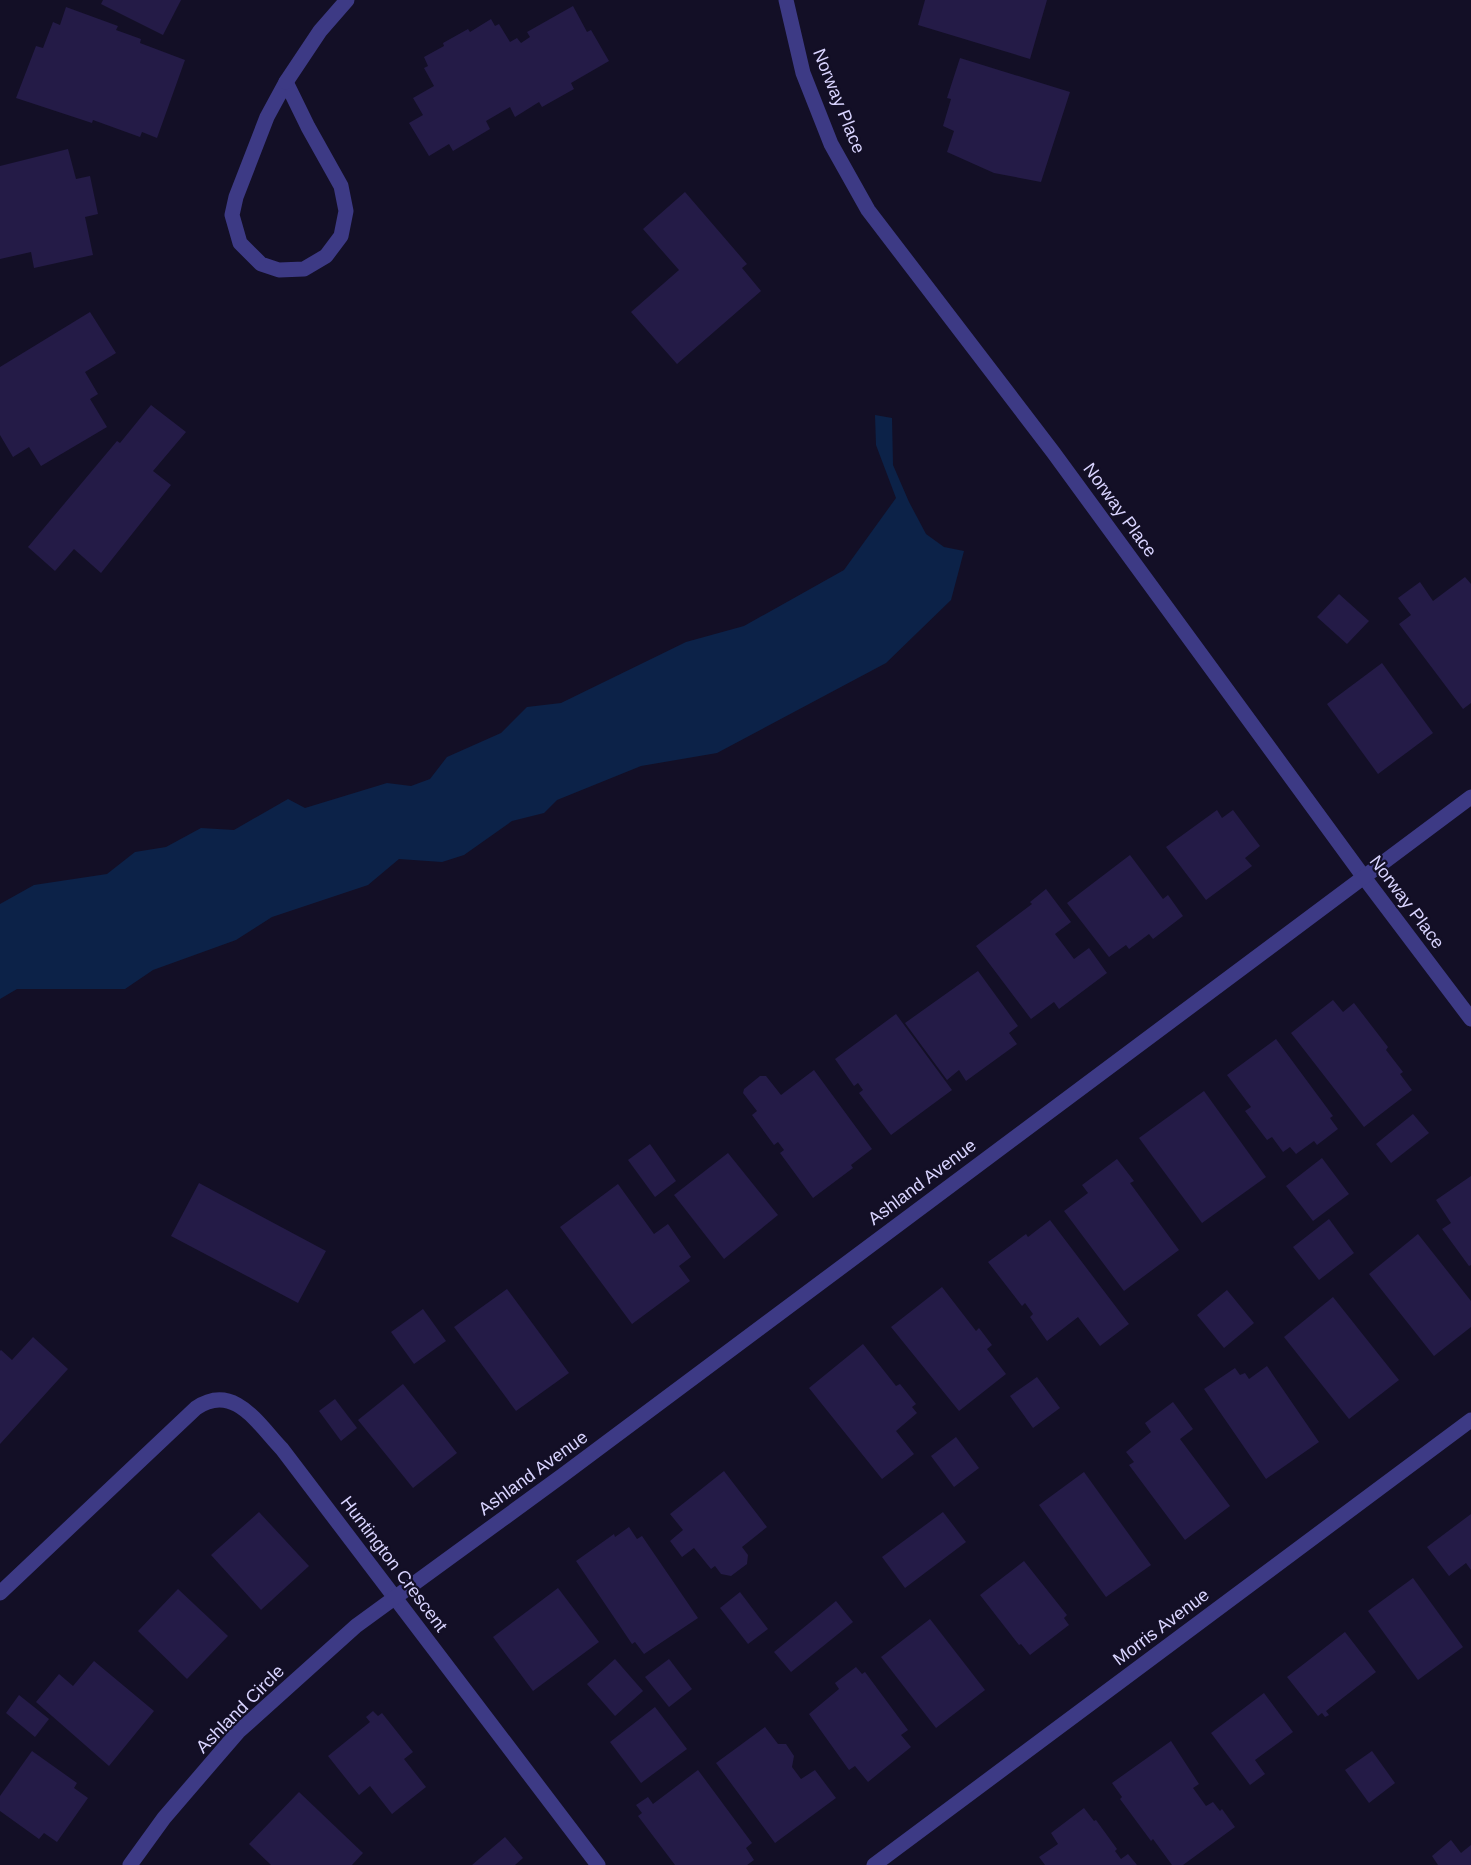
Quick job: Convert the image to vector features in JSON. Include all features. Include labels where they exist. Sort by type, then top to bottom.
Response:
[{"type":"street","points":[[286,82],[341,186],[346,211],[341,236],[326,256],[304,269],[279,270],[261,264],[240,243],[232,215],[236,197],[267,117],[286,82],[320,31],[347,0]]},
{"type":"street","name":"Norway Place","points":[[786,0],[807,83],[831,144],[868,210],[1053,452],[1363,876],[1471,1019]]},
{"type":"street","name":"Ashland Avenue","points":[[395,1597],[563,1475],[1471,796]]},
{"type":"street","name":"Huntington Crescent","points":[[0,1593],[196,1408],[207,1401],[226,1399],[240,1405],[282,1449],[598,1865]]},
{"type":"street","name":"Morris Avenue","points":[[874,1865],[1471,1420]]},
{"type":"street","name":"Ashland Circle","points":[[130,1865],[164,1818],[238,1732],[356,1626],[395,1597]]},
{"type":"water","points":[[875,415],[892,418],[893,465],[926,534],[944,547],[964,551],[951,600],[886,663],[717,753],[641,766],[557,800],[544,813],[512,821],[464,855],[442,862],[399,859],[368,885],[272,917],[236,940],[153,970],[125,989],[17,989],[0,999],[0,904],[34,885],[107,874],[135,852],[166,847],[201,828],[234,830],[288,799],[305,808],[387,783],[411,786],[430,779],[447,757],[501,733],[527,707],[561,703],[686,642],[744,626],[844,570],[896,498],[876,445]]},
{"type":"building","points":[[103,0],[181,0],[163,35],[101,4]]},
{"type":"building","points":[[925,0],[1047,0],[1030,59],[918,25]]},
{"type":"building","points":[[573,6],[587,32],[591,30],[609,61],[571,83],[574,89],[542,107],[539,102],[515,117],[510,107],[486,121],[490,129],[453,151],[449,144],[429,156],[409,123],[423,115],[413,98],[434,86],[424,68],[428,66],[424,57],[444,46],[443,43],[468,29],[470,32],[491,19],[495,26],[499,24],[510,42],[517,38],[521,43],[530,37],[527,32]]},
{"type":"building","points":[[66,7],[118,26],[116,30],[141,39],[140,43],[185,60],[157,138],[142,132],[140,137],[93,120],[92,123],[16,98],[36,46],[43,48],[53,22],[60,25]]},
{"type":"building","points":[[960,58],[1070,92],[1041,182],[994,173],[947,152],[954,131],[943,126],[951,99],[947,98]]},
{"type":"building","points":[[68,149],[76,179],[90,176],[98,214],[85,217],[93,255],[34,268],[31,252],[0,259],[0,166]]},
{"type":"building","points":[[685,192],[747,264],[742,268],[761,291],[677,364],[631,312],[679,270],[643,229]]},
{"type":"building","points":[[90,312],[116,353],[85,372],[98,394],[90,399],[107,427],[41,466],[29,447],[13,457],[0,435],[0,367]]},
{"type":"building","points":[[151,405],[186,432],[153,471],[171,485],[101,573],[74,549],[55,571],[28,547],[117,441],[120,443]]},
{"type":"building","points":[[1465,577],[1471,584],[1471,703],[1463,709],[1399,624],[1411,615],[1398,598],[1420,582],[1433,601]]},
{"type":"building","points":[[1339,594],[1369,621],[1347,644],[1317,617]]},
{"type":"building","points":[[1382,663],[1433,733],[1378,774],[1327,704]]},
{"type":"building","points":[[1217,810],[1222,818],[1233,810],[1260,846],[1245,858],[1252,866],[1206,900],[1166,847]]},
{"type":"building","points":[[1130,855],[1163,899],[1168,895],[1183,916],[1153,939],[1149,934],[1129,949],[1126,945],[1109,957],[1067,903]]},
{"type":"building","points":[[1046,889],[1071,922],[1055,934],[1074,959],[1089,948],[1107,973],[1059,1009],[1054,1002],[1031,1019],[976,946],[1032,904],[1030,902]]},
{"type":"building","points":[[978,971],[1018,1026],[1009,1033],[1017,1044],[966,1081],[959,1070],[947,1080],[905,1023]]},
{"type":"building","points":[[1333,1000],[1343,1012],[1354,1003],[1388,1047],[1386,1050],[1403,1072],[1400,1074],[1412,1090],[1364,1127],[1291,1033]]},
{"type":"building","points":[[896,1014],[952,1090],[891,1135],[859,1093],[863,1090],[858,1083],[854,1086],[835,1059]]},
{"type":"building","points":[[1276,1039],[1333,1116],[1330,1118],[1338,1129],[1317,1145],[1314,1141],[1296,1154],[1290,1147],[1283,1152],[1272,1137],[1267,1140],[1245,1111],[1251,1107],[1227,1075]]},
{"type":"building","points":[[814,1070],[872,1149],[851,1165],[853,1168],[813,1198],[780,1153],[784,1150],[778,1142],[774,1145],[752,1115],[757,1111],[743,1093],[744,1089],[760,1076],[766,1076],[781,1095]]},
{"type":"building","points":[[1204,1091],[1266,1177],[1202,1223],[1139,1138]]},
{"type":"building","points":[[1413,1114],[1429,1133],[1391,1163],[1376,1144]]},
{"type":"building","points":[[650,1144],[676,1181],[655,1197],[628,1160]]},
{"type":"building","points":[[728,1153],[778,1215],[724,1259],[674,1195]]},
{"type":"building","points":[[1322,1158],[1349,1194],[1313,1221],[1286,1186]]},
{"type":"building","points":[[1117,1159],[1134,1181],[1130,1183],[1179,1250],[1124,1291],[1064,1211],[1088,1193],[1082,1185]]},
{"type":"building","points":[[1471,1176],[1471,1265],[1469,1266],[1442,1229],[1451,1223],[1436,1200]]},
{"type":"building","points":[[199,1183],[326,1251],[298,1303],[171,1236]]},
{"type":"building","points":[[618,1184],[654,1234],[668,1224],[691,1257],[679,1266],[690,1281],[632,1324],[560,1227]]},
{"type":"building","points":[[1329,1219],[1354,1253],[1319,1280],[1293,1247]]},
{"type":"building","points":[[1050,1220],[1129,1324],[1100,1346],[1078,1317],[1047,1341],[1030,1317],[1033,1314],[1025,1303],[1022,1306],[988,1262],[1026,1234],[1028,1237]]},
{"type":"building","points":[[1418,1234],[1471,1301],[1471,1327],[1434,1356],[1369,1274]]},
{"type":"building","points":[[942,1287],[976,1331],[979,1328],[992,1345],[987,1349],[1006,1374],[959,1411],[891,1327]]},
{"type":"building","points":[[507,1289],[569,1373],[516,1411],[454,1327]]},
{"type":"building","points":[[1227,1290],[1254,1323],[1224,1348],[1197,1315]]},
{"type":"building","points":[[1333,1297],[1399,1380],[1349,1419],[1284,1337]]},
{"type":"building","points":[[423,1309],[446,1341],[414,1364],[391,1332]]},
{"type":"building","points":[[33,1337],[68,1369],[0,1444],[0,1351],[12,1360]]},
{"type":"building","points":[[863,1344],[896,1386],[900,1384],[916,1404],[912,1407],[917,1413],[896,1431],[914,1454],[882,1479],[809,1388]]},
{"type":"building","points":[[1267,1366],[1319,1442],[1266,1479],[1204,1389],[1235,1368],[1240,1375],[1245,1373],[1249,1379]]},
{"type":"building","points":[[1037,1377],[1060,1408],[1033,1428],[1010,1396]]},
{"type":"building","points":[[403,1384],[457,1453],[413,1488],[358,1420]]},
{"type":"building","points":[[335,1399],[357,1428],[341,1441],[319,1411]]},
{"type":"building","points":[[1173,1402],[1193,1429],[1180,1439],[1230,1506],[1185,1540],[1129,1465],[1134,1462],[1126,1452],[1151,1432],[1145,1423]]},
{"type":"building","points":[[956,1437],[979,1468],[954,1487],[931,1456]]},
{"type":"building","points":[[724,1471],[767,1527],[742,1547],[748,1555],[747,1564],[731,1576],[721,1574],[715,1566],[711,1569],[694,1548],[682,1557],[670,1541],[683,1530],[670,1514]]},
{"type":"building","points":[[1084,1472],[1151,1565],[1106,1597],[1039,1505]]},
{"type":"building","points":[[259,1512],[309,1566],[261,1610],[211,1555]]},
{"type":"building","points":[[943,1512],[966,1542],[905,1588],[882,1557]]},
{"type":"building","points":[[1471,1514],[1471,1570],[1466,1563],[1449,1576],[1427,1547]]},
{"type":"building","points":[[629,1527],[637,1539],[642,1536],[698,1618],[644,1654],[635,1642],[632,1644],[576,1561],[614,1534],[615,1537]]},
{"type":"building","points":[[1024,1561],[1067,1615],[1064,1618],[1069,1625],[1030,1655],[1021,1644],[1019,1645],[980,1595]]},
{"type":"building","points":[[1413,1578],[1463,1647],[1418,1680],[1368,1611]]},
{"type":"building","points":[[558,1588],[599,1642],[533,1691],[493,1637]]},
{"type":"building","points":[[178,1589],[228,1636],[187,1679],[138,1631]]},
{"type":"building","points":[[740,1592],[768,1629],[748,1644],[720,1608]]},
{"type":"building","points":[[836,1601],[853,1622],[791,1672],[774,1652]]},
{"type":"building","points":[[930,1619],[985,1690],[936,1728],[881,1657]]},
{"type":"building","points":[[1345,1632],[1376,1672],[1326,1711],[1329,1715],[1325,1717],[1322,1713],[1318,1716],[1287,1677]]},
{"type":"building","points":[[615,1659],[643,1691],[615,1716],[587,1684]]},
{"type":"building","points":[[669,1659],[692,1689],[669,1707],[645,1677]]},
{"type":"building","points":[[94,1661],[154,1711],[109,1766],[36,1702],[59,1674],[73,1686]]},
{"type":"building","points":[[856,1667],[862,1674],[865,1672],[908,1730],[901,1735],[911,1747],[868,1782],[855,1766],[849,1770],[809,1714],[839,1689],[835,1683]]},
{"type":"building","points":[[1264,1693],[1293,1732],[1255,1760],[1265,1774],[1250,1785],[1211,1733]]},
{"type":"building","points":[[19,1695],[49,1719],[35,1737],[6,1713]]},
{"type":"building","points":[[655,1707],[687,1749],[641,1783],[610,1742]]},
{"type":"building","points":[[373,1711],[378,1716],[382,1713],[413,1752],[404,1759],[426,1787],[392,1814],[370,1786],[359,1795],[328,1756],[370,1722],[366,1717]]},
{"type":"building","points":[[765,1727],[778,1744],[786,1744],[794,1756],[792,1767],[801,1779],[815,1770],[836,1798],[775,1843],[716,1763]]},
{"type":"building","points":[[1171,1741],[1199,1784],[1193,1788],[1206,1806],[1213,1802],[1220,1811],[1222,1809],[1235,1827],[1183,1865],[1172,1865],[1153,1839],[1151,1841],[1120,1799],[1122,1797],[1112,1783]]},
{"type":"building","points":[[32,1751],[77,1783],[74,1788],[88,1798],[57,1842],[44,1833],[39,1839],[0,1811],[0,1796]]},
{"type":"building","points":[[1372,1751],[1395,1783],[1369,1803],[1345,1770]]},
{"type":"building","points":[[698,1770],[752,1843],[746,1848],[754,1860],[747,1865],[675,1865],[638,1816],[642,1813],[636,1805],[648,1797],[653,1804]]},
{"type":"building","points":[[299,1792],[363,1853],[352,1865],[271,1865],[249,1844]]},
{"type":"building","points":[[1084,1808],[1094,1821],[1096,1820],[1117,1849],[1115,1851],[1121,1859],[1128,1854],[1137,1865],[1045,1865],[1039,1857],[1058,1844],[1051,1833]]},
{"type":"building","points":[[505,1837],[523,1858],[515,1865],[472,1865]]},
{"type":"building","points":[[1451,1840],[1461,1853],[1471,1845],[1471,1865],[1438,1865],[1432,1856]]}]
